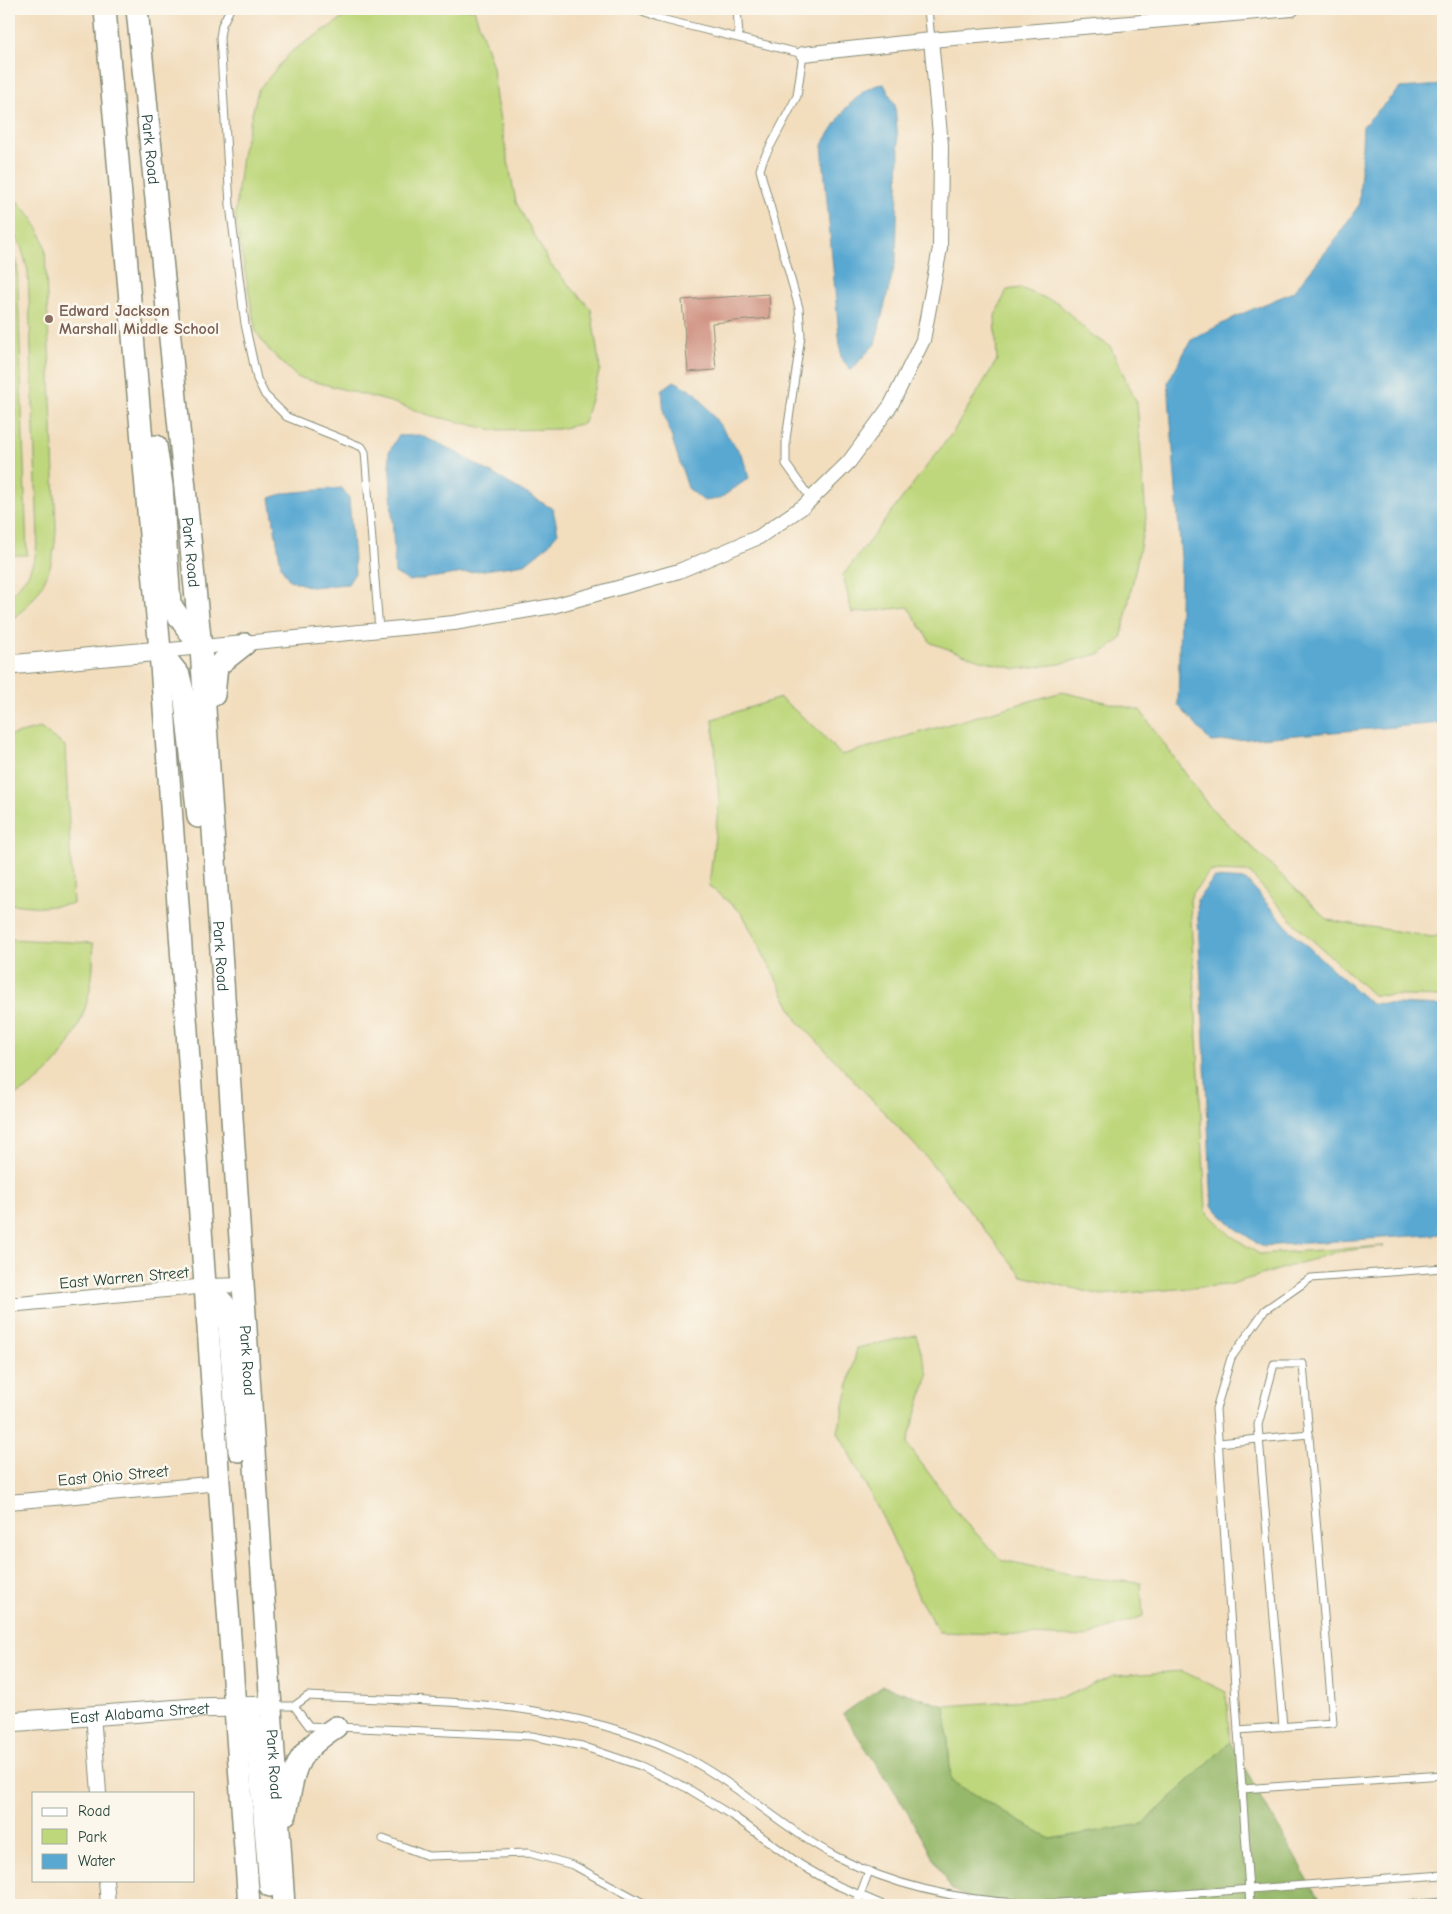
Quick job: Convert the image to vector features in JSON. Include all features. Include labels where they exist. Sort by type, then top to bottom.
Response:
[{"type":"main road","name":"Park Road","points":[[105,9],[160,651],[237,1707],[249,1905]]},
{"type":"main road","name":"Park Road","points":[[137,9],[201,648],[284,1905]]},
{"type":"main road","points":[[137,380],[151,405],[162,486],[170,604],[201,648]]},
{"type":"main road","points":[[217,900],[222,841],[214,694],[217,666],[245,644]]},
{"type":"main road","points":[[160,651],[179,675],[185,700],[200,834],[217,900]]},
{"type":"main road","points":[[207,1286],[224,1304],[229,1327],[244,1499],[259,1542]]},
{"type":"main road","points":[[237,1707],[252,1722],[258,1744],[271,1905]]},
{"type":"main road","points":[[281,1841],[293,1777],[300,1756],[317,1740],[336,1727]]},
{"type":"street","points":[[803,54],[931,40],[1292,9]]},
{"type":"street","points":[[9,665],[454,623],[553,606],[678,571],[759,537],[811,499],[849,462],[891,405],[923,340],[940,248],[941,145],[931,40]]},
{"type":"street","name":"East Warren Street","points":[[9,1305],[207,1286],[244,1285]]},
{"type":"street","name":"East Ohio Street","points":[[9,1502],[220,1483]]},
{"type":"street","name":"East Alabama Street","points":[[9,1722],[93,1714],[271,1706]]},
{"type":"street","points":[[93,1714],[99,1792]]},
{"type":"street","points":[[106,1882],[108,1905]]},
{"type":"lane","points":[[230,9],[222,25],[220,37],[230,205],[245,324],[257,379],[265,396],[287,417],[362,447],[365,452],[379,630]]},
{"type":"lane","points":[[636,9],[657,18],[803,54],[796,96],[762,160],[760,170],[799,308],[801,336],[785,458],[787,467],[811,499]]},
{"type":"lane","points":[[737,9],[739,37]]},
{"type":"lane","points":[[928,9],[931,40]]},
{"type":"lane","points":[[1250,1905],[1216,1409],[1231,1358],[1265,1310],[1312,1278],[1443,1268]]},
{"type":"lane","points":[[1238,1730],[1283,1727],[1332,1723],[1303,1364],[1274,1364],[1258,1425],[1283,1727]]},
{"type":"lane","points":[[1219,1443],[1309,1434]]},
{"type":"lane","points":[[271,1706],[294,1706],[308,1696],[501,1706],[566,1716],[628,1733],[675,1752],[723,1778],[774,1816],[836,1856],[869,1871],[916,1888],[964,1899],[1009,1904],[1046,1904],[1443,1875]]},
{"type":"lane","points":[[294,1706],[309,1726],[532,1736],[582,1746],[641,1766],[687,1788],[736,1818],[800,1865],[834,1884],[883,1905]]},
{"type":"lane","points":[[1242,1789],[1443,1775]]},
{"type":"lane","points":[[383,1839],[428,1856],[529,1853],[573,1865],[647,1905]]},
{"type":"lane","points":[[847,1905],[858,1904],[869,1871]]},
{"type":"lane","points":[[1403,1905],[1443,1902]]},
{"type":"green space","points":[[357,9],[474,9],[493,67],[496,99],[516,202],[550,264],[591,309],[600,369],[584,423],[559,429],[493,430],[429,415],[391,402],[297,377],[270,351],[256,332],[235,216],[242,155],[258,90],[292,51]]},
{"type":"green space","points":[[9,194],[32,217],[45,247],[56,528],[53,556],[38,592],[9,621],[9,598],[28,575],[35,557],[38,537],[28,271],[21,246],[9,226]]},
{"type":"green space","points":[[9,260],[17,260],[27,555],[9,555]]},
{"type":"green space","points":[[1020,288],[1058,303],[1091,335],[1110,346],[1137,403],[1146,518],[1121,639],[1102,653],[1060,664],[1017,669],[980,660],[931,643],[908,607],[852,613],[843,575],[953,432],[997,360],[995,316],[1007,290]]},
{"type":"green space","points":[[1062,692],[1140,710],[1208,805],[1328,920],[1432,937],[1443,935],[1443,997],[1373,995],[1298,927],[1249,872],[1210,871],[1192,894],[1190,900],[1206,1211],[1230,1235],[1259,1254],[1384,1246],[1337,1252],[1228,1285],[1101,1295],[1022,1276],[928,1159],[797,1020],[742,913],[709,886],[719,802],[713,719],[780,698],[816,728],[841,755]]},
{"type":"green space","points":[[40,728],[65,746],[73,904],[43,907],[9,904],[9,736]]},
{"type":"green space","points":[[9,939],[93,943],[93,966],[90,990],[84,1012],[75,1034],[63,1054],[48,1072],[30,1086],[9,1098]]},
{"type":"green space","points":[[916,1335],[928,1375],[907,1444],[965,1522],[1002,1560],[1089,1578],[1141,1583],[1143,1616],[1085,1637],[939,1632],[920,1600],[888,1528],[838,1432],[857,1348]]},
{"type":"green space","points":[[1182,1671],[1226,1692],[1230,1742],[1143,1824],[1050,1839],[951,1781],[945,1706],[1064,1697],[1114,1676]]},
{"type":"green space","points":[[883,1686],[945,1706],[951,1781],[1050,1839],[1143,1824],[1230,1742],[1320,1901],[1317,1905],[982,1905],[951,1889],[901,1801],[843,1714]]},
{"type":"green space","points":[[1320,1901],[1419,1905],[1317,1905]]},
{"type":"water","points":[[884,84],[895,105],[899,153],[896,260],[875,344],[851,370],[841,358],[822,145],[846,108],[864,91]]},
{"type":"water","points":[[1443,85],[1443,723],[1211,742],[1178,705],[1181,558],[1168,382],[1191,340],[1239,315],[1293,292],[1332,244],[1359,205],[1363,126],[1400,88]]},
{"type":"water","points":[[674,381],[696,393],[742,455],[749,478],[719,499],[704,501],[688,488],[664,414],[662,390]]},
{"type":"water","points":[[420,435],[452,450],[553,509],[558,533],[546,547],[525,564],[409,581],[395,573],[389,452],[398,436]]},
{"type":"water","points":[[342,488],[349,498],[355,573],[348,584],[311,587],[289,580],[281,566],[270,498],[285,493]]},
{"type":"water","points":[[1214,878],[1246,880],[1293,933],[1370,1003],[1443,1006],[1443,1234],[1261,1246],[1234,1227],[1212,1206],[1197,900]]},
{"type":"building","points":[[769,294],[770,318],[712,323],[716,370],[688,372],[682,300]]},
{"type":"place","name":"Edward Jackson Marshall Middle School","points":[[49,319]]}]
